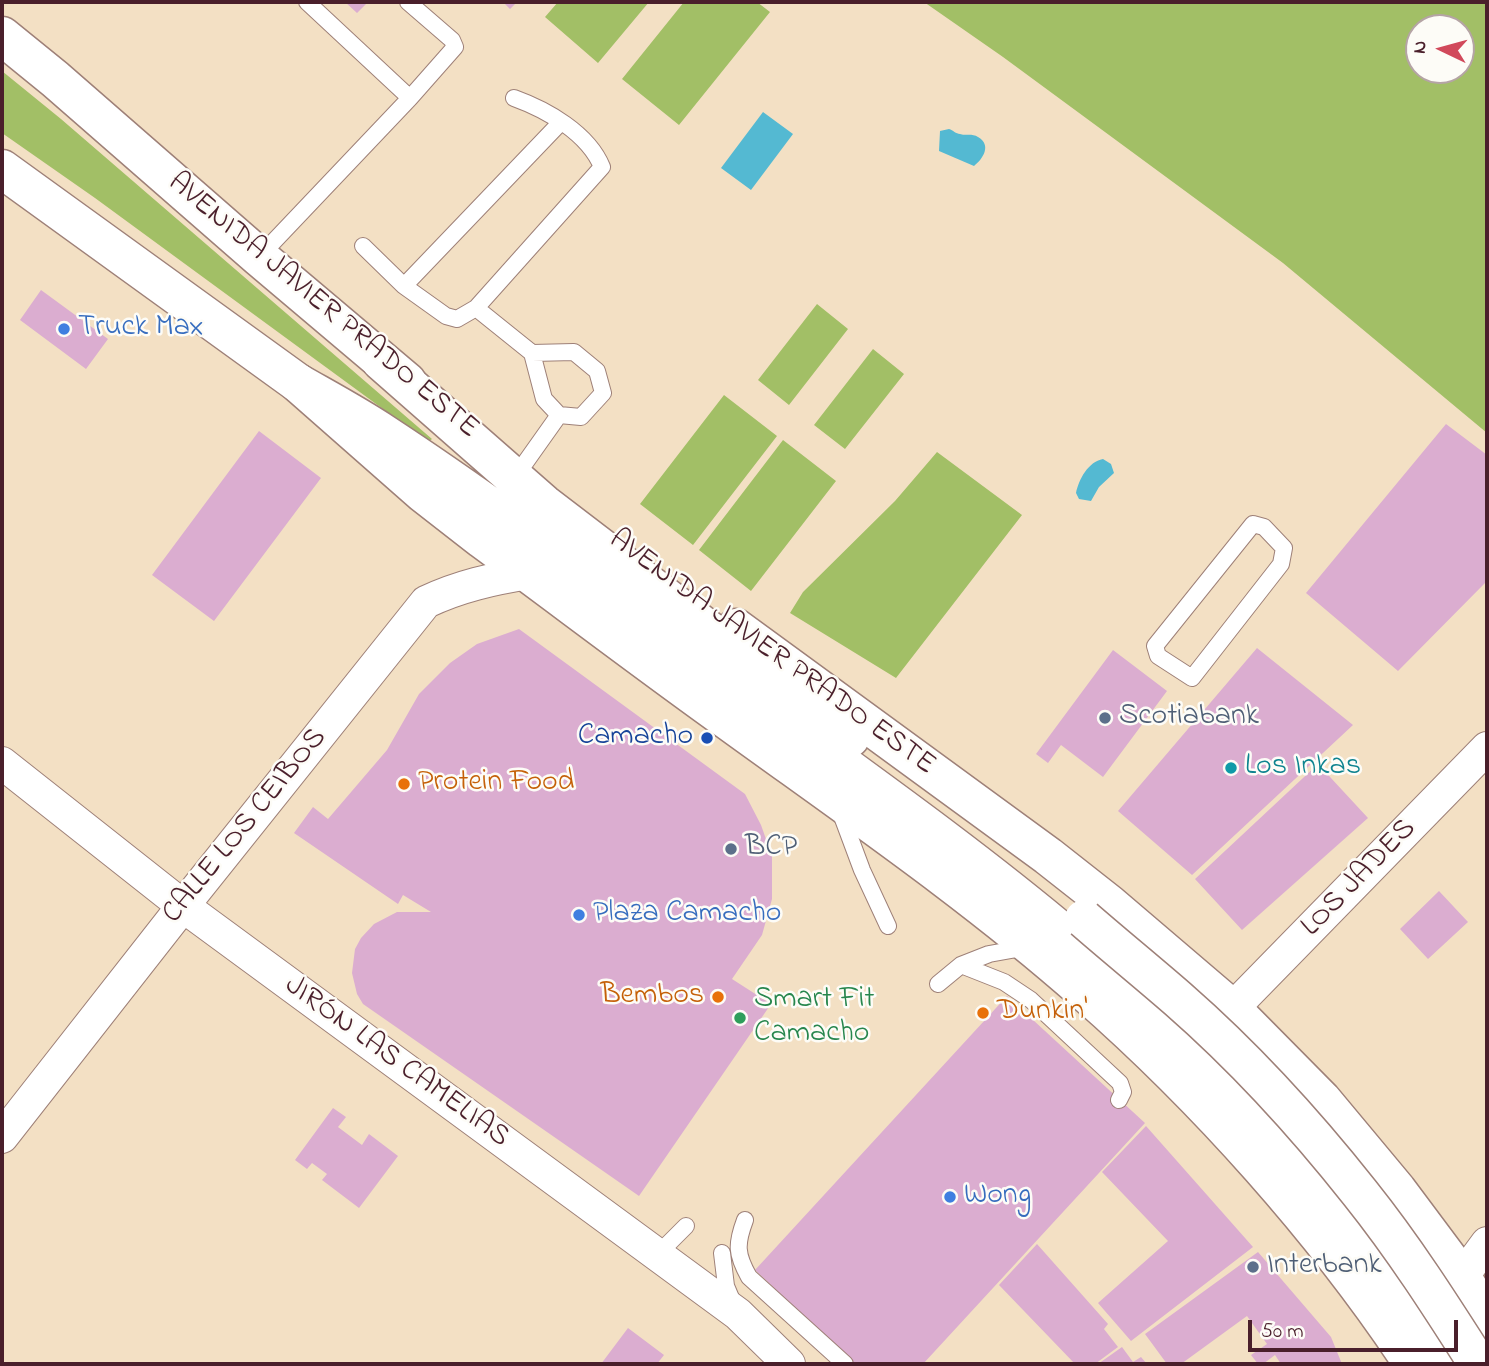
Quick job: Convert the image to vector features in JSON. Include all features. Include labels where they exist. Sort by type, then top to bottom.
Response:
[{"type":"main road","name":"AVENIDA JAVIER PRADO ESTE","points":[[2,36],[96,114],[380,361],[520,470],[1048,856],[1232,1009],[1322,1100],[1397,1190],[1462,1277],[1487,1320]]},
{"type":"main road","points":[[2,169],[298,383],[423,493],[836,799],[1030,946],[1084,991],[1162,1062],[1257,1164],[1335,1256],[1412,1364]]},
{"type":"main road","points":[[380,361],[544,504],[1077,930],[1135,997],[1197,1057],[1289,1158],[1377,1272],[1437,1364]]},
{"type":"main road","points":[[298,383],[380,430],[503,515],[936,835],[1179,1000],[1233,1052],[1359,1192],[1413,1263],[1479,1364]]},
{"type":"street","name":"CALLE LOS CEIBOS","points":[[2,1137],[426,602],[453,589],[483,580],[529,573]]},
{"type":"street","name":"LOS JADES","points":[[1232,1009],[1487,748]]},
{"type":"street","name":"JIRÓN LAS CAMELIAS","points":[[2,763],[183,906],[738,1314],[789,1364]]},
{"type":"street","points":[[1462,1277],[1487,1243]]},
{"type":"street","points":[[1465,1364],[1487,1361]]},
{"type":"lane","points":[[307,2],[410,98]]},
{"type":"lane","points":[[259,257],[455,47],[452,40],[408,2]]},
{"type":"lane","points":[[363,246],[404,286],[446,316],[457,319],[476,308],[602,167],[596,151],[548,111],[514,98]]},
{"type":"lane","points":[[404,286],[561,122]]},
{"type":"lane","points":[[476,308],[532,354],[544,399],[559,415],[581,417],[603,393],[597,371],[574,352],[532,354]]},
{"type":"lane","points":[[520,470],[559,415]]},
{"type":"lane","points":[[1253,524],[1264,527],[1284,548],[1281,564],[1192,678],[1158,656],[1156,646],[1253,524]]},
{"type":"lane","points":[[836,799],[862,870],[888,926]]},
{"type":"lane","points":[[938,984],[961,965],[989,954],[1030,946]]},
{"type":"lane","points":[[961,965],[1004,982],[1031,1000],[1121,1083],[1124,1093],[1119,1100]]},
{"type":"lane","points":[[745,1220],[740,1234],[738,1258],[749,1277],[845,1364]]},
{"type":"lane","points":[[658,1254],[686,1226]]},
{"type":"lane","points":[[722,1253],[726,1286],[738,1314]]},
{"type":"green space","points":[[558,2],[649,2],[598,63],[545,17]]},
{"type":"green space","points":[[684,2],[757,2],[770,12],[679,125],[622,79]]},
{"type":"green space","points":[[924,2],[1487,2],[1487,433],[1283,263]]},
{"type":"green space","points":[[2,71],[432,439],[428,442],[2,133]]},
{"type":"green space","points":[[817,304],[848,329],[789,405],[758,380]]},
{"type":"green space","points":[[873,349],[904,374],[845,449],[814,425]]},
{"type":"green space","points":[[724,395],[777,436],[693,545],[640,504]]},
{"type":"green space","points":[[783,440],[836,481],[751,591],[699,550]]},
{"type":"green space","points":[[937,452],[1022,515],[896,678],[790,613],[803,592],[895,501]]},
{"type":"water","points":[[763,112],[793,134],[751,190],[721,168]]},
{"type":"water","points":[[949,129],[959,134],[976,136],[985,144],[985,152],[974,166],[939,151],[940,131]]},
{"type":"water","points":[[1103,459],[1111,464],[1114,473],[1099,487],[1091,501],[1079,499],[1076,493],[1082,477],[1089,467]]},
{"type":"building","points":[[345,2],[368,2],[357,13]]},
{"type":"building","points":[[503,2],[517,2],[510,9]]},
{"type":"building","name":"Truck Max","points":[[41,290],[108,339],[86,369],[20,320]]},
{"type":"building","points":[[1446,424],[1487,455],[1487,581],[1398,671],[1306,593]]},
{"type":"building","points":[[259,431],[321,478],[214,621],[152,575]]},
{"type":"building","name":"Plaza Camacho","points":[[519,629],[745,794],[761,825],[772,856],[772,899],[762,935],[732,979],[771,1004],[639,1196],[363,1004],[357,994],[352,973],[355,949],[361,938],[374,924],[397,912],[431,912],[403,895],[398,904],[294,833],[313,807],[328,819],[387,750],[419,694],[450,663],[477,644]]},
{"type":"building","name":"Los Inkas","points":[[1257,648],[1353,725],[1192,875],[1118,811]]},
{"type":"building","name":"Scotiabank","points":[[1113,650],[1167,691],[1103,777],[1061,745],[1048,763],[1036,754]]},
{"type":"building","points":[[1318,764],[1368,818],[1242,930],[1195,879]]},
{"type":"building","points":[[1439,891],[1468,922],[1428,959],[1400,929]]},
{"type":"building","name":"Wong","points":[[1007,996],[1145,1123],[923,1364],[855,1364],[755,1270]]},
{"type":"building","points":[[333,1108],[346,1117],[338,1127],[362,1145],[369,1134],[398,1156],[359,1208],[322,1180],[327,1174],[312,1163],[307,1169],[295,1160]]},
{"type":"building","points":[[1146,1126],[1253,1247],[1131,1341],[1098,1303],[1168,1241],[1102,1172]]},
{"type":"building","points":[[1037,1244],[1108,1324],[1104,1329],[1118,1347],[1095,1364],[1075,1364],[999,1285]]},
{"type":"building","points":[[1258,1252],[1331,1337],[1342,1364],[1281,1364],[1275,1355],[1263,1364],[1258,1364],[1251,1355],[1267,1344],[1247,1316],[1181,1364],[1167,1364],[1145,1334]]},
{"type":"building","points":[[628,1328],[664,1355],[657,1364],[601,1364]]},
{"type":"building","points":[[1122,1347],[1133,1362],[1141,1357],[1147,1364],[1098,1364]]},
{"type":"place","name":"Truck Max","points":[[64,329]]},
{"type":"place","name":"Scotiabank","points":[[1105,718]]},
{"type":"place","name":"Camacho","points":[[707,738]]},
{"type":"place","name":"Los Inkas","points":[[1231,768]]},
{"type":"place","name":"Protein Food","points":[[404,784]]},
{"type":"place","name":"BCP","points":[[731,849]]},
{"type":"place","name":"Plaza Camacho","points":[[579,915]]},
{"type":"place","name":"Bembos","points":[[718,997]]},
{"type":"place","name":"Dunkin'","points":[[983,1013]]},
{"type":"place","name":"Smart Fit Camacho","points":[[740,1018]]},
{"type":"place","name":"Wong","points":[[950,1197]]},
{"type":"place","name":"Interbank","points":[[1253,1267]]}]
